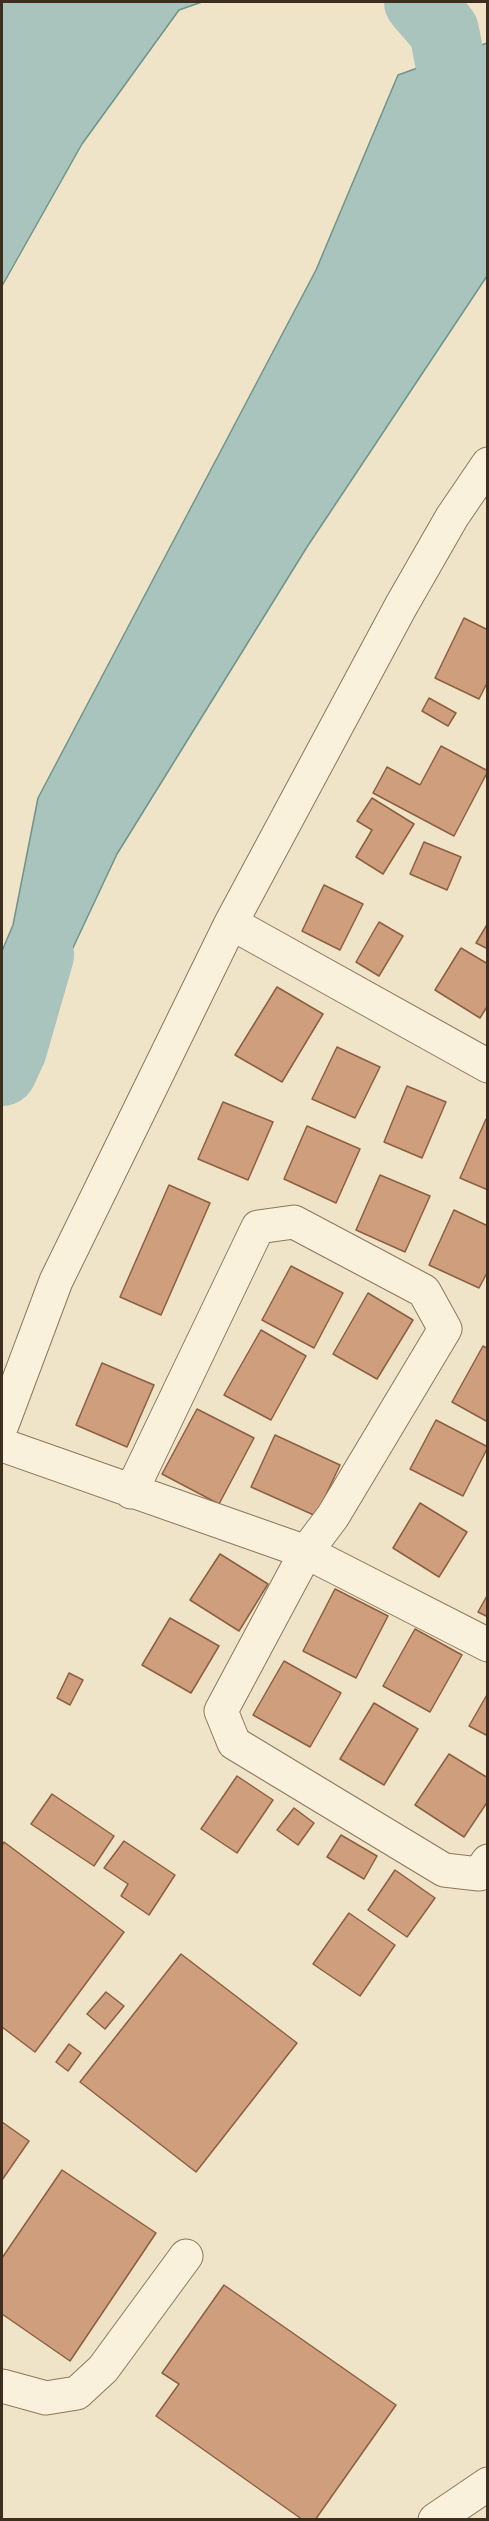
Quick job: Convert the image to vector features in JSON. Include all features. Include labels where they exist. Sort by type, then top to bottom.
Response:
[{"type":"street","points":[[2,1425],[56,1281],[231,923],[401,606],[452,517],[488,464]]},
{"type":"street","points":[[231,923],[488,1066]]},
{"type":"street","points":[[130,1492],[258,1227],[294,1222],[424,1291],[445,1329],[333,1516],[306,1552],[221,1711],[234,1743],[444,1870],[479,1874],[488,1861]]},
{"type":"street","points":[[2,1445],[130,1492],[306,1552],[488,1645]]},
{"type":"street","points":[[2,2386],[45,2398],[77,2393],[103,2368],[186,2256]]},
{"type":"street","points":[[435,2520],[488,2484]]},
{"type":"water","points":[[2,2],[202,2],[179,10],[82,144],[2,286]]},
{"type":"water","points":[[487,43],[487,276],[307,547],[117,854],[40,1018],[12,1049],[2,1031],[2,951],[13,925],[38,798],[316,270],[398,75]]},
{"type":"building","points":[[464,618],[488,630],[488,681],[479,699],[435,678]]},
{"type":"building","points":[[429,698],[456,713],[448,726],[422,711]]},
{"type":"building","points":[[441,746],[488,771],[454,836],[373,793],[387,767],[420,785]]},
{"type":"building","points":[[372,798],[414,824],[383,874],[356,857],[372,830],[357,821]]},
{"type":"building","points":[[424,842],[461,857],[447,890],[410,874]]},
{"type":"building","points":[[324,885],[363,904],[340,950],[302,931]]},
{"type":"building","points":[[379,922],[403,936],[379,976],[356,962]]},
{"type":"building","points":[[488,923],[488,949],[476,943]]},
{"type":"building","points":[[461,948],[488,964],[488,1005],[480,1018],[435,990]]},
{"type":"building","points":[[277,987],[323,1014],[282,1082],[235,1055]]},
{"type":"building","points":[[337,1047],[380,1067],[355,1118],[312,1099]]},
{"type":"building","points":[[407,1086],[446,1102],[422,1158],[384,1142]]},
{"type":"building","points":[[223,1102],[273,1122],[248,1180],[198,1159]]},
{"type":"building","points":[[486,1119],[488,1120],[488,1190],[460,1178]]},
{"type":"building","points":[[307,1126],[360,1149],[336,1203],[284,1179]]},
{"type":"building","points":[[380,1175],[430,1196],[405,1252],[356,1230]]},
{"type":"building","points":[[169,1185],[210,1203],[161,1315],[120,1297]]},
{"type":"building","points":[[454,1210],[488,1226],[488,1271],[479,1288],[429,1265]]},
{"type":"building","points":[[291,1266],[343,1293],[314,1348],[262,1320]]},
{"type":"building","points":[[368,1293],[413,1320],[377,1379],[333,1354]]},
{"type":"building","points":[[261,1330],[306,1356],[271,1420],[224,1395]]},
{"type":"building","points":[[483,1346],[488,1349],[488,1422],[452,1402]]},
{"type":"building","points":[[102,1363],[154,1385],[127,1447],[76,1425]]},
{"type":"building","points":[[197,1409],[254,1438],[219,1504],[162,1474]]},
{"type":"building","points":[[436,1420],[488,1447],[463,1496],[410,1469]]},
{"type":"building","points":[[275,1435],[340,1465],[316,1516],[251,1487]]},
{"type":"building","points":[[420,1503],[467,1532],[439,1577],[393,1548]]},
{"type":"building","points":[[220,1554],[268,1584],[239,1631],[190,1600]]},
{"type":"building","points":[[335,1589],[388,1616],[356,1678],[303,1651]]},
{"type":"building","points":[[488,1594],[488,1617],[478,1612]]},
{"type":"building","points":[[170,1618],[219,1646],[191,1693],[142,1665]]},
{"type":"building","points":[[415,1629],[462,1655],[430,1712],[383,1686]]},
{"type":"building","points":[[284,1661],[341,1693],[310,1747],[253,1715]]},
{"type":"building","points":[[69,1673],[83,1680],[70,1705],[57,1698]]},
{"type":"building","points":[[488,1693],[488,1736],[469,1726]]},
{"type":"building","points":[[374,1703],[418,1729],[384,1785],[340,1759]]},
{"type":"building","points":[[449,1754],[488,1778],[488,1801],[464,1837],[415,1805]]},
{"type":"building","points":[[237,1776],[273,1800],[237,1853],[201,1829]]},
{"type":"building","points":[[52,1794],[114,1836],[94,1866],[31,1824]]},
{"type":"building","points":[[294,1808],[314,1823],[298,1845],[277,1830]]},
{"type":"building","points":[[341,1835],[377,1856],[364,1879],[327,1857]]},
{"type":"building","points":[[124,1841],[175,1875],[149,1915],[121,1896],[128,1884],[104,1868]]},
{"type":"building","points":[[4,1842],[124,1932],[35,2052],[2,2027],[2,1846]]},
{"type":"building","points":[[395,1870],[435,1898],[407,1937],[368,1910]]},
{"type":"building","points":[[349,1913],[395,1945],[360,1996],[313,1964]]},
{"type":"building","points":[[181,1954],[297,2043],[196,2172],[80,2082]]},
{"type":"building","points":[[106,1992],[124,2006],[105,2029],[87,2014]]},
{"type":"building","points":[[69,2044],[81,2053],[68,2071],[56,2062]]},
{"type":"building","points":[[2,2122],[29,2141],[2,2180]]},
{"type":"building","points":[[62,2170],[156,2233],[70,2361],[2,2314],[2,2258]]},
{"type":"building","points":[[224,2285],[396,2405],[315,2520],[303,2520],[156,2416],[179,2384],[162,2373]]},
{"type":"waterway","points":[[419,2],[444,31],[458,102],[447,151]]},
{"type":"waterway","points":[[2,1071],[12,1049],[39,955]]}]
